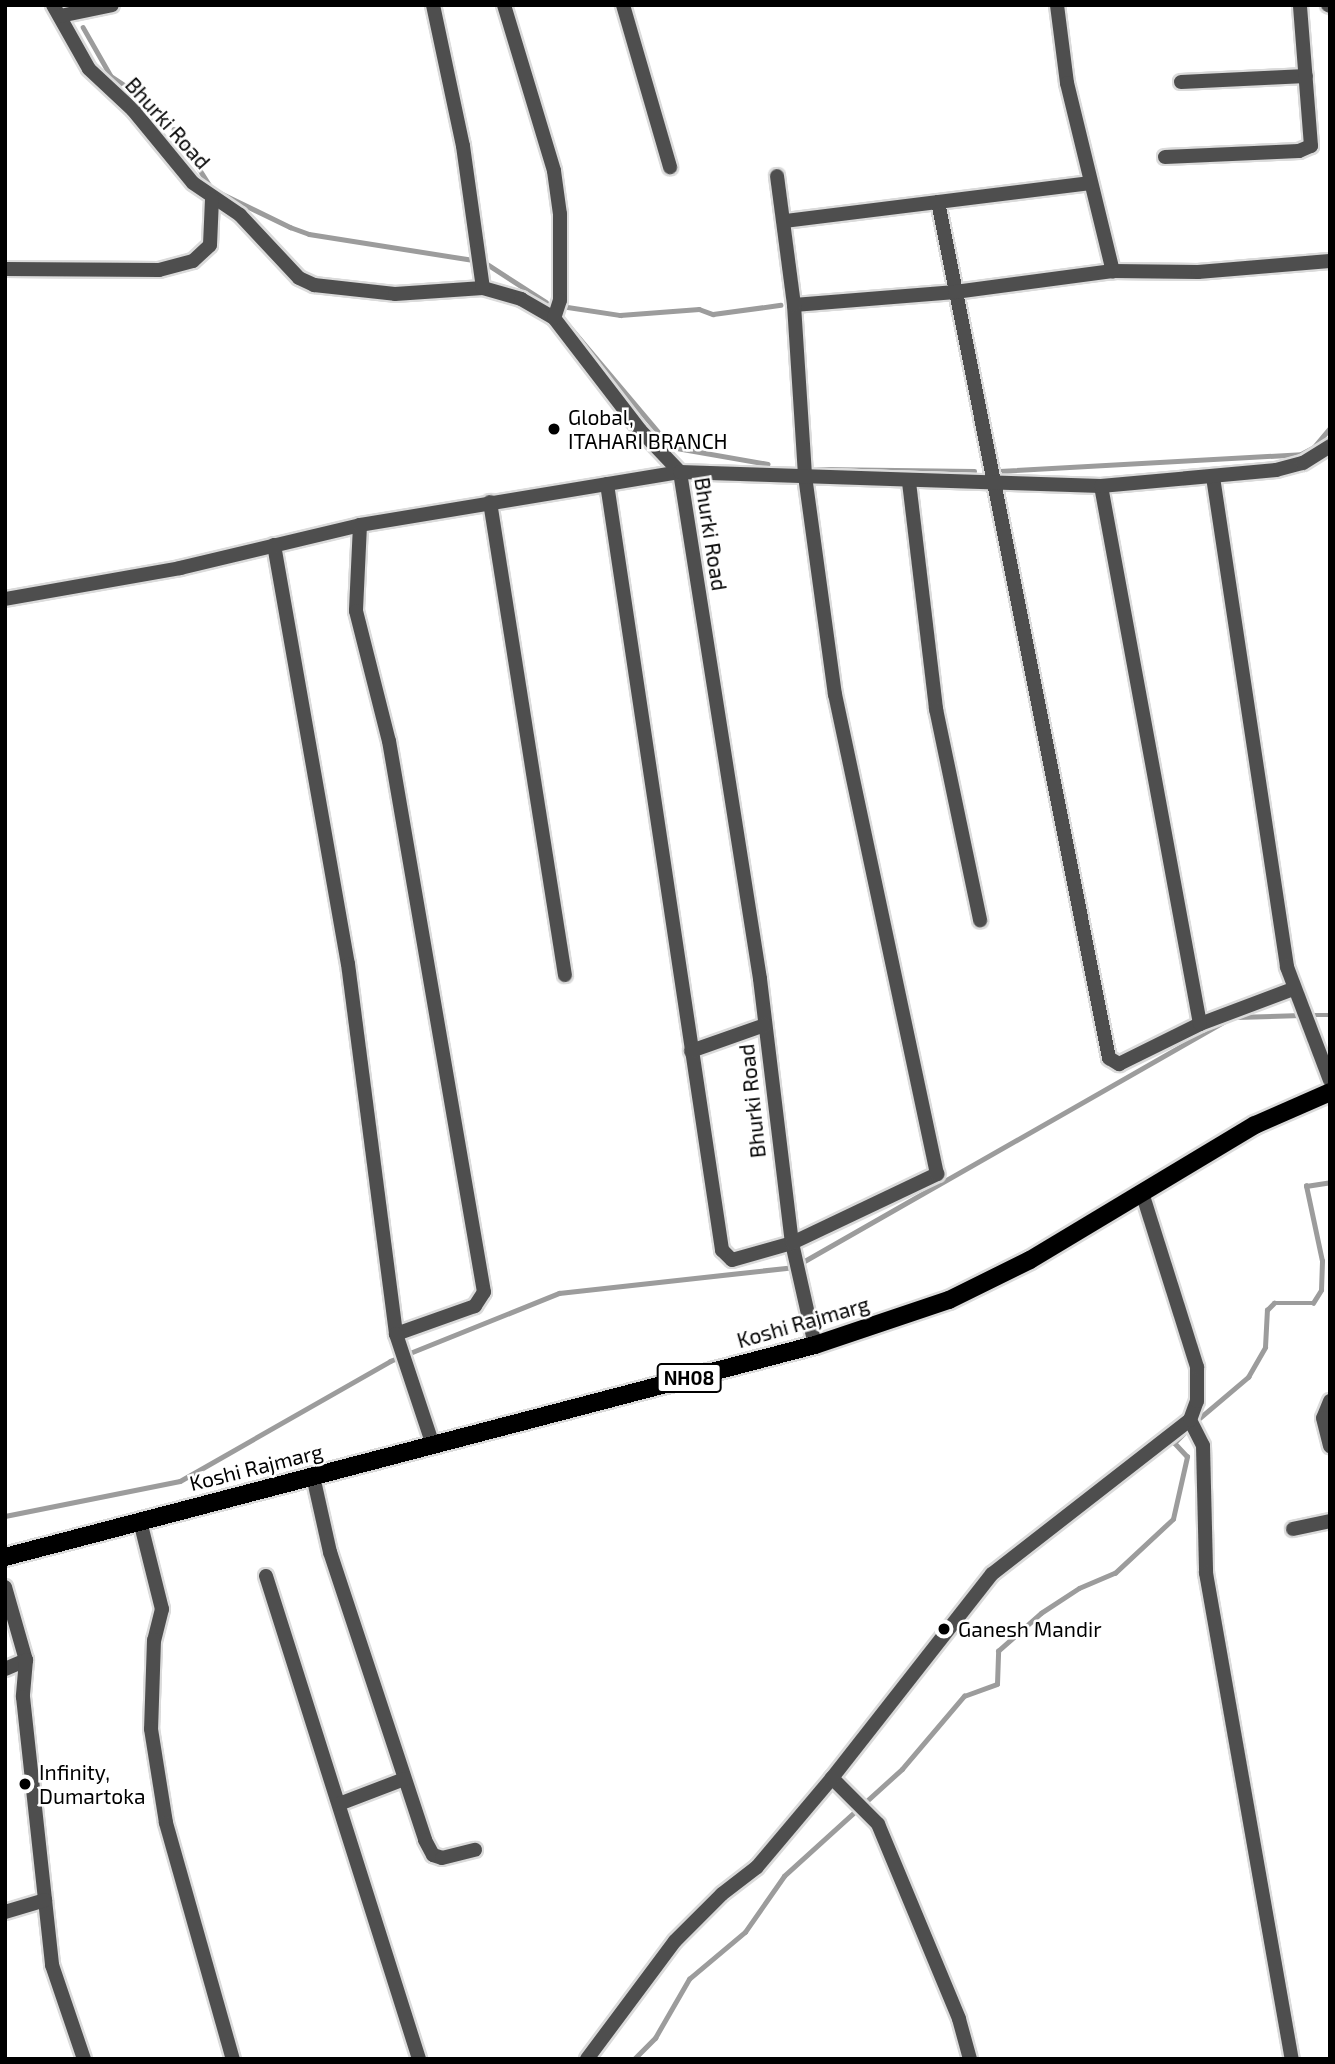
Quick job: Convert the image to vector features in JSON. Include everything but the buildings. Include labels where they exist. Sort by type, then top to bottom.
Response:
[{"type":"main road","name":"Koshi Rajmarg","points":[[5,1557],[815,1345],[949,1300],[1030,1260],[1255,1125],[1330,1092]]},
{"type":"street","points":[[57,11],[112,5]]},
{"type":"street","points":[[433,5],[463,146],[483,288]]},
{"type":"street","points":[[504,5],[554,171],[560,238],[560,300],[554,318]]},
{"type":"street","points":[[624,5],[670,167]]},
{"type":"street","points":[[1057,5],[1067,83],[1113,271]]},
{"type":"street","points":[[1165,158],[1308,148],[1312,142],[1300,5]]},
{"type":"street","name":"Bhurki Road","points":[[57,11],[89,69],[133,110],[192,183],[212,199],[240,215],[286,267],[314,285],[395,294],[483,288],[521,299],[554,318],[640,430],[680,472],[765,1025],[793,1248],[815,1345]]},
{"type":"street","points":[[1181,82],[1306,76]]},
{"type":"street","points":[[607,484],[691,1051],[725,1258],[732,1260],[793,1248],[937,1174],[835,695],[805,475],[794,305],[778,176]]},
{"type":"street","points":[[785,221],[1090,183]]},
{"type":"street","points":[[5,269],[159,270],[193,261],[210,245],[212,199]]},
{"type":"street","points":[[938,202],[1108,1058],[1119,1064],[1200,1024],[1294,994]]},
{"type":"street","points":[[794,305],[955,292],[1113,271],[1198,272],[1330,261]]},
{"type":"street","points":[[5,599],[180,568],[360,525],[680,472],[805,475],[909,482],[1101,485],[1213,477],[1303,463],[1330,446]]},
{"type":"street","points":[[1213,477],[1294,994],[1330,1080]]},
{"type":"street","points":[[909,482],[936,709],[980,920]]},
{"type":"street","points":[[1101,485],[1200,1024]]},
{"type":"street","points":[[491,502],[565,975]]},
{"type":"street","points":[[360,525],[356,611],[392,755],[484,1292],[475,1306],[397,1340]]},
{"type":"street","points":[[274,545],[348,964],[397,1340],[433,1445]]},
{"type":"street","points":[[691,1051],[765,1025]]},
{"type":"street","points":[[1142,1193],[1197,1367],[1192,1426],[1205,1460],[1206,1573],[1292,2059]]},
{"type":"street","points":[[1330,1401],[1323,1418],[1330,1446]]},
{"type":"street","points":[[587,2059],[676,1941],[722,1894],[757,1867],[832,1778],[992,1574],[1192,1426]]},
{"type":"street","points":[[313,1476],[330,1552],[404,1779],[433,1855],[442,1858],[475,1850]]},
{"type":"street","points":[[140,1521],[162,1609],[154,1640],[151,1728],[166,1823],[233,2059]]},
{"type":"street","points":[[1293,1529],[1330,1521]]},
{"type":"street","points":[[266,1576],[419,2059]]},
{"type":"street","points":[[5,1587],[26,1660],[23,1697],[52,1965],[84,2059]]},
{"type":"street","points":[[5,1669],[26,1660]]},
{"type":"street","points":[[832,1778],[868,1812],[903,1878],[959,2019],[970,2059]]},
{"type":"street","points":[[339,1804],[404,1779]]},
{"type":"street","points":[[5,1912],[46,1900]]},
{"type":"waterway","points":[[83,27],[111,76],[136,93]]},
{"type":"waterway","points":[[174,129],[212,189],[290,227],[309,234],[473,260]]},
{"type":"waterway","points":[[487,264],[546,302]]},
{"type":"waterway","points":[[561,306],[620,315],[699,309],[713,314],[780,305]]},
{"type":"waterway","points":[[559,314],[671,447],[768,464]]},
{"type":"waterway","points":[[1000,471],[1301,454],[1314,447],[1330,428]]},
{"type":"waterway","points":[[818,469],[974,471]]},
{"type":"waterway","points":[[1236,1017],[1301,1015]]},
{"type":"waterway","points":[[1310,1015],[1330,1015]]},
{"type":"waterway","points":[[801,1263],[1225,1021]]},
{"type":"waterway","points":[[1195,1422],[1248,1377],[1265,1347],[1267,1310],[1274,1303],[1313,1303],[1321,1290],[1322,1261],[1306,1186],[1330,1182]]},
{"type":"waterway","points":[[5,1516],[180,1481],[390,1361],[559,1293],[793,1267]]},
{"type":"waterway","points":[[634,2059],[655,2038],[689,1979],[745,1932],[784,1876],[902,1769],[964,1696],[997,1684],[998,1651],[1041,1613],[1079,1588],[1115,1573],[1173,1519],[1187,1457],[1174,1443],[1184,1433]]},
{"type":"place","name":"Global, ITAHARI BRANCH","points":[[554,429]]},
{"type":"place","name":"Ganesh Mandir","points":[[944,1629]]},
{"type":"place","name":"Infinity, Dumartoka","points":[[25,1784]]}]
